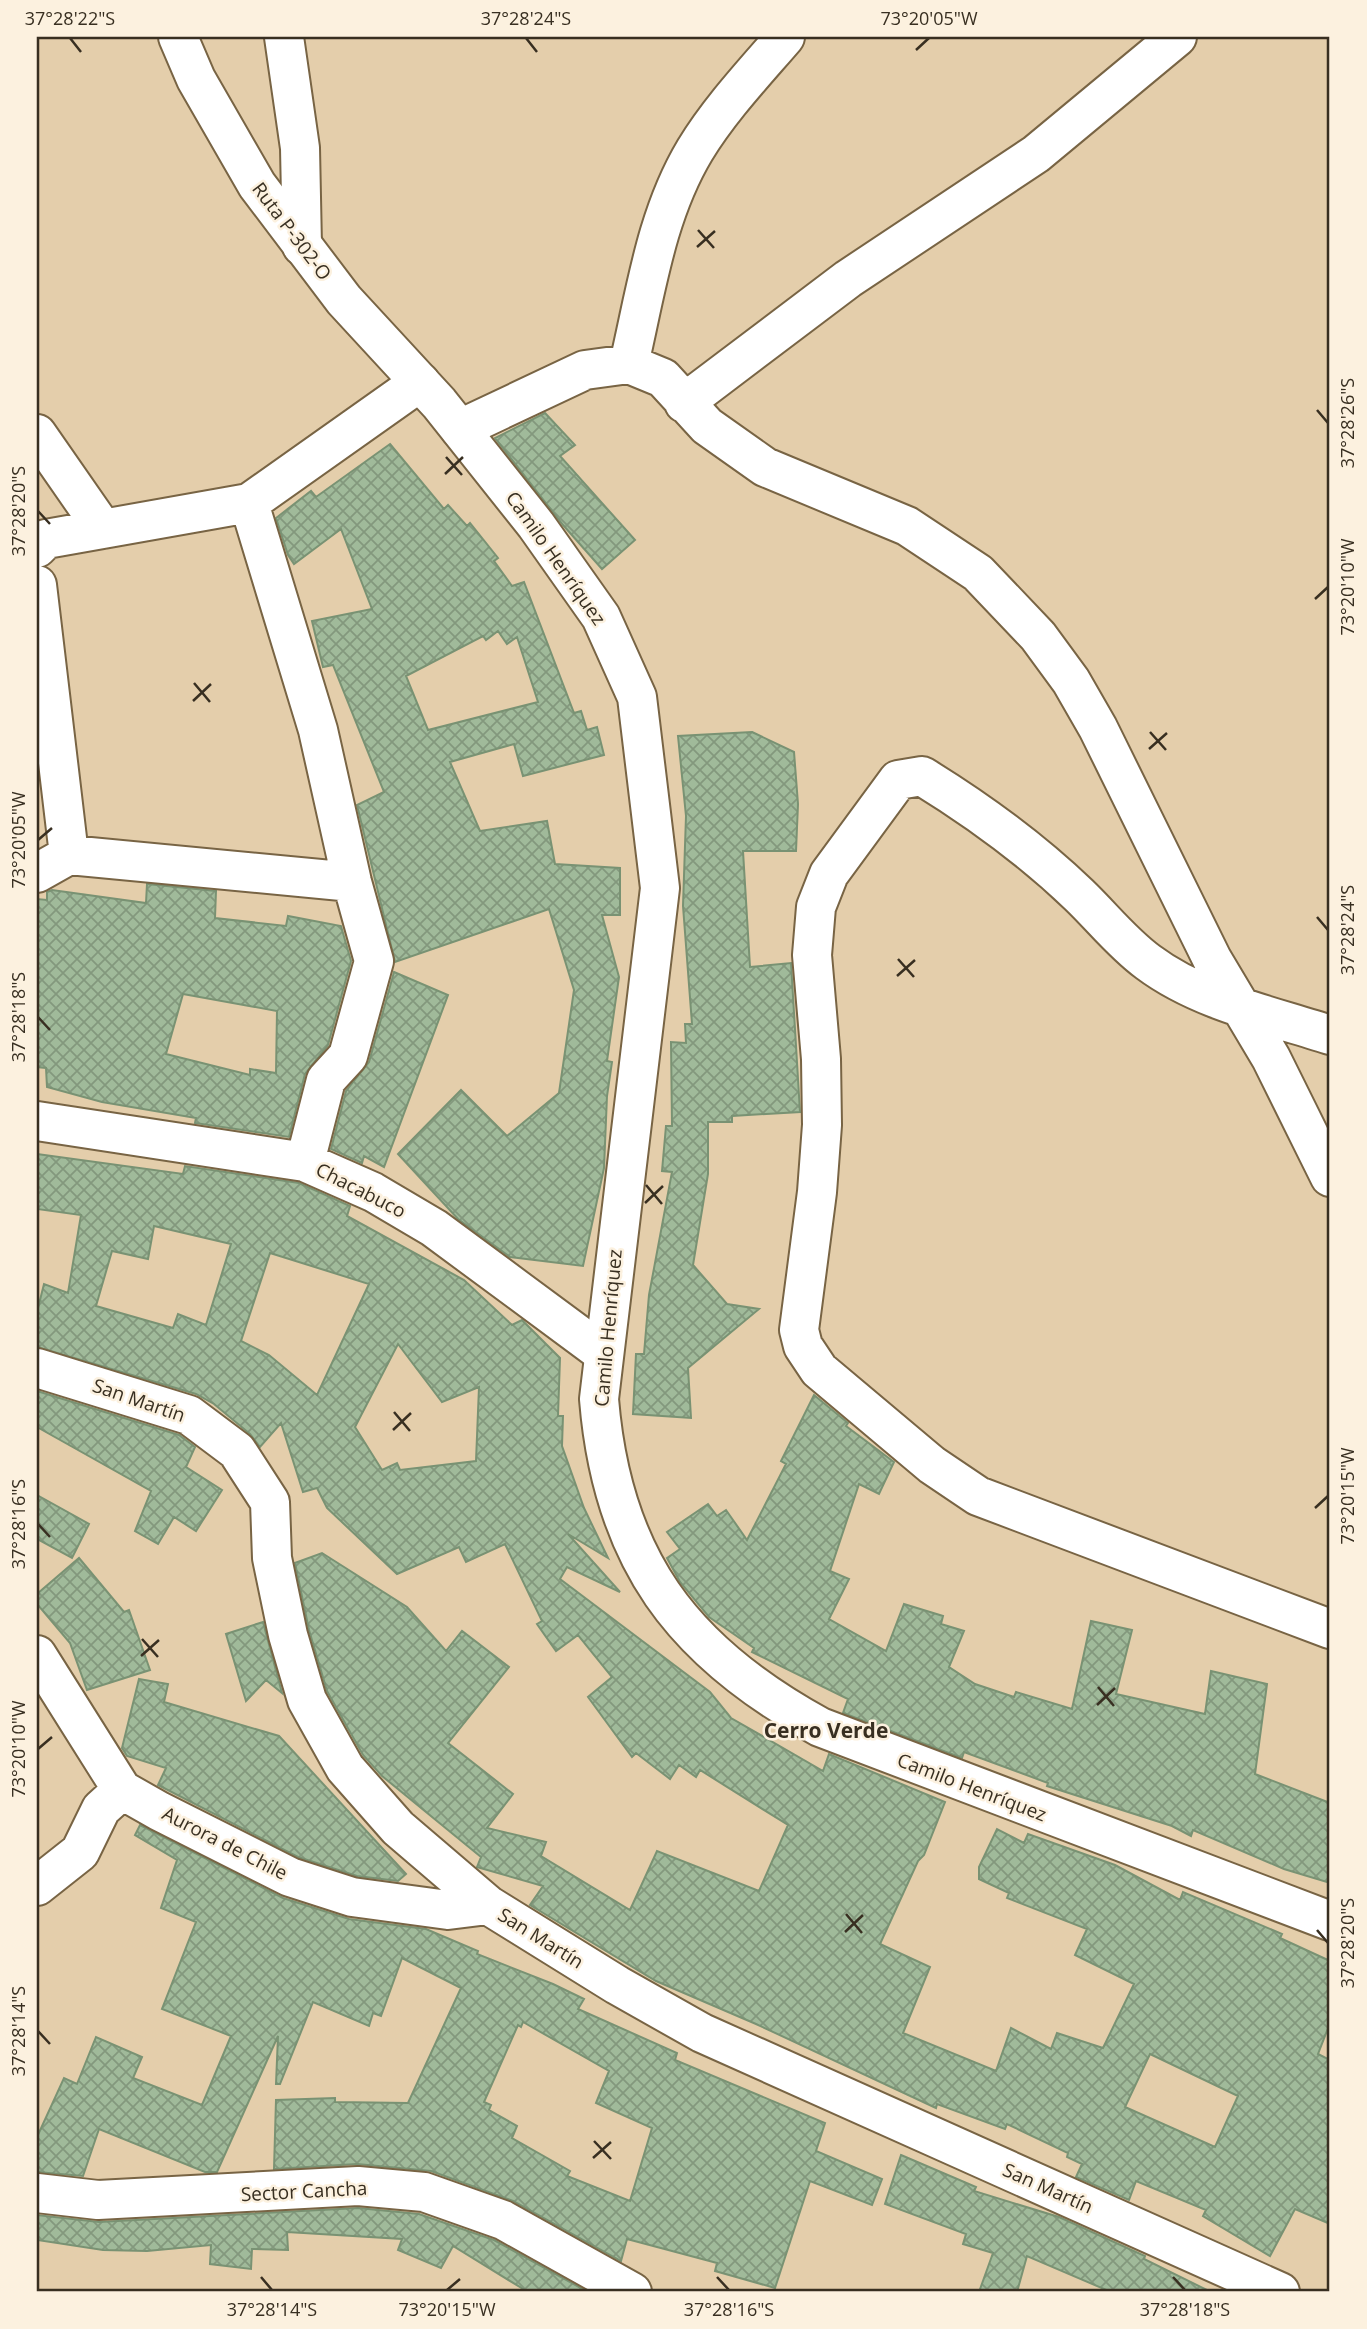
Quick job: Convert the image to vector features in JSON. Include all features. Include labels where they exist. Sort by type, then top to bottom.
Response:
[{"type":"street","name":"Ruta P-302-O","points":[[178,37],[226,134],[257,186],[344,300],[440,405]]},
{"type":"street","points":[[284,37],[300,148],[302,246]]},
{"type":"street","points":[[629,364],[660,229],[678,181],[715,120],[785,37]]},
{"type":"street","points":[[684,403],[848,279],[1036,154],[1177,37]]},
{"type":"street","points":[[37,548],[46,539],[249,503],[440,405],[585,370],[629,364],[663,378],[684,403],[735,448],[765,467],[869,508],[942,547],[978,573],[1038,636],[1078,692],[1212,960],[1271,1058],[1330,1177]]},
{"type":"street","name":"Camilo Henríquez","points":[[440,405],[536,525],[601,617],[637,697],[660,888],[599,1399],[606,1461],[620,1513],[636,1551],[657,1589],[683,1624],[756,1689],[820,1727],[853,1742],[1330,1921]]},
{"type":"street","points":[[37,434],[103,529]]},
{"type":"street","points":[[249,503],[318,730],[352,883],[374,961],[348,1056],[326,1080],[305,1161]]},
{"type":"street","points":[[37,585],[53,864],[352,883]]},
{"type":"street","points":[[1330,1035],[1200,991],[1148,962],[1039,859],[960,799],[922,776],[898,780],[829,874],[816,907],[812,955],[821,1059],[822,1125],[817,1192],[799,1329],[803,1346],[819,1370],[932,1465],[978,1496],[1330,1629]]},
{"type":"street","name":"Chacabuco","points":[[37,1121],[305,1161],[373,1192],[434,1228],[603,1353]]},
{"type":"street","name":"San Martín","points":[[37,1368],[189,1415],[237,1451],[270,1502],[272,1558],[288,1635],[307,1700],[345,1768],[398,1828],[488,1905],[617,1985],[702,2033],[1280,2292]]},
{"type":"street","points":[[37,1655],[122,1790],[102,1809],[80,1852],[37,1886]]},
{"type":"street","name":"Aurora de Chile","points":[[122,1790],[290,1877],[352,1897],[448,1910],[488,1905]]},
{"type":"street","name":"Sector Cancha","points":[[37,2193],[98,2200],[358,2186],[424,2192],[503,2220],[632,2292]]},
{"type":"building","points":[[545,413],[575,445],[560,456],[635,540],[602,569],[563,525],[495,438]]},
{"type":"building","points":[[390,444],[444,509],[448,505],[467,526],[470,523],[498,558],[494,561],[512,586],[524,582],[574,713],[581,711],[587,730],[597,727],[604,755],[523,776],[514,744],[450,762],[480,831],[547,821],[555,864],[620,868],[620,915],[602,915],[619,977],[607,1061],[612,1062],[607,1096],[604,1168],[583,1266],[510,1257],[458,1219],[398,1154],[461,1090],[507,1136],[559,1093],[574,990],[549,909],[395,962],[357,805],[384,792],[333,665],[323,667],[312,621],[372,609],[341,529],[294,564],[288,555],[276,518],[311,491],[316,497]],"holes":[[[498,631],[507,644],[517,637],[538,702],[428,730],[406,676],[483,636],[486,640]]]},
{"type":"building","points":[[752,732],[794,752],[798,804],[796,851],[743,851],[750,967],[791,963],[800,1112],[732,1116],[732,1122],[708,1122],[708,1174],[693,1265],[727,1304],[759,1309],[688,1368],[691,1418],[633,1414],[636,1354],[644,1354],[649,1295],[672,1172],[662,1171],[666,1126],[672,1126],[671,1042],[686,1043],[685,1024],[692,1024],[683,906],[686,816],[678,736]]},
{"type":"building","points":[[147,884],[216,891],[215,918],[286,926],[288,916],[341,926],[351,961],[328,1045],[305,1074],[289,1137],[195,1123],[196,1118],[102,1102],[47,1087],[46,1068],[37,1067],[37,899],[47,900],[47,892],[52,890],[146,903]],"holes":[[[183,994],[277,1011],[276,1073],[250,1069],[250,1075],[166,1054]]]},
{"type":"building","points":[[394,972],[448,995],[384,1167],[364,1156],[362,1163],[331,1149],[346,1091],[369,1062]]},
{"type":"building","points":[[37,1154],[183,1174],[185,1166],[299,1183],[350,1206],[347,1216],[464,1280],[512,1325],[522,1320],[560,1358],[558,1416],[563,1416],[562,1446],[584,1508],[608,1558],[568,1534],[620,1592],[567,1567],[560,1579],[710,1692],[731,1718],[823,1771],[829,1754],[945,1802],[924,1855],[918,1861],[880,1944],[930,1967],[903,2033],[996,2071],[1011,2028],[1051,2049],[1057,2033],[1103,2048],[1134,1984],[1075,1955],[1087,1929],[1007,1898],[1009,1893],[979,1879],[979,1867],[997,1829],[1024,1843],[1028,1834],[1115,1865],[1180,1900],[1183,1892],[1282,1934],[1280,1938],[1330,1961],[1330,2023],[1318,2054],[1330,2060],[1330,2224],[1295,2209],[1270,2256],[1203,2216],[1206,2210],[1136,2181],[1129,2200],[1076,2177],[1082,2164],[1067,2157],[1068,2153],[1007,2124],[1005,2129],[937,2104],[936,2108],[756,2024],[656,1981],[530,1905],[543,1886],[477,1867],[481,1857],[382,1776],[363,1755],[327,1691],[309,1630],[295,1563],[322,1553],[407,1607],[446,1651],[462,1631],[509,1667],[448,1743],[513,1794],[487,1828],[546,1842],[541,1856],[630,1910],[657,1851],[759,1891],[788,1825],[700,1770],[696,1777],[679,1765],[670,1779],[636,1753],[632,1757],[588,1697],[612,1677],[578,1635],[556,1651],[537,1624],[542,1621],[505,1544],[466,1562],[459,1547],[397,1574],[327,1508],[317,1488],[303,1492],[281,1423],[260,1447],[250,1434],[214,1404],[196,1394],[37,1347],[37,1312],[44,1284],[68,1293],[81,1215],[37,1209]],"holes":[[[154,1226],[231,1244],[206,1325],[178,1314],[173,1328],[96,1306],[112,1251],[148,1259]],[[270,1253],[369,1284],[317,1395],[269,1355],[241,1341]],[[398,1344],[442,1402],[479,1387],[476,1461],[400,1470],[397,1463],[382,1470],[355,1427]],[[1150,2054],[1238,2096],[1215,2147],[1125,2107]]]},
{"type":"building","points":[[37,1391],[179,1435],[195,1447],[186,1467],[222,1490],[196,1531],[174,1517],[158,1544],[135,1531],[151,1491],[37,1427]]},
{"type":"building","points":[[814,1395],[848,1423],[846,1426],[894,1462],[879,1494],[859,1484],[830,1571],[849,1579],[829,1619],[886,1651],[904,1604],[943,1616],[941,1624],[964,1631],[949,1667],[975,1684],[1014,1697],[1016,1692],[1072,1709],[1091,1621],[1132,1630],[1116,1694],[1205,1714],[1211,1671],[1267,1684],[1255,1774],[1330,1803],[1330,1883],[1284,1869],[1193,1830],[1191,1836],[1172,1826],[1047,1786],[1048,1783],[964,1752],[962,1758],[843,1713],[848,1699],[752,1652],[754,1648],[709,1617],[680,1582],[667,1558],[680,1549],[667,1532],[708,1504],[717,1516],[726,1510],[747,1540],[786,1464],[781,1461]]},
{"type":"building","points":[[37,1495],[89,1524],[72,1558],[37,1539]]},
{"type":"building","points":[[79,1558],[124,1612],[129,1610],[150,1670],[87,1690],[70,1643],[37,1604],[37,1594]]},
{"type":"building","points":[[263,1622],[282,1693],[266,1680],[246,1701],[226,1634]]},
{"type":"building","points":[[139,1679],[168,1684],[164,1702],[279,1736],[406,1874],[398,1881],[357,1876],[298,1857],[158,1785],[166,1768],[127,1756],[122,1748]]},
{"type":"building","points":[[140,1825],[283,1898],[349,1919],[426,1929],[478,1951],[477,1954],[584,1999],[578,2009],[677,2053],[675,2060],[825,2123],[816,2151],[882,2179],[872,2205],[810,2181],[775,2288],[715,2271],[717,2263],[627,2239],[621,2261],[513,2201],[431,2171],[357,2164],[274,2169],[276,2100],[335,2098],[335,2102],[408,2103],[461,1988],[402,1958],[381,2016],[373,2013],[369,2026],[313,2002],[280,2084],[276,2084],[278,2036],[217,2172],[205,2172],[99,2129],[83,2176],[37,2172],[37,2137],[64,2078],[77,2084],[96,2037],[142,2057],[133,2078],[202,2105],[231,2036],[162,2009],[196,1922],[161,1908],[177,1860],[135,1835]],"holes":[[[523,2022],[609,2071],[596,2103],[652,2128],[630,2201],[567,2176],[570,2171],[512,2138],[517,2126],[489,2110],[491,2105],[484,2102],[518,2025],[521,2027]]]},
{"type":"building","points":[[901,2155],[976,2187],[974,2191],[1059,2217],[1145,2256],[1144,2259],[1211,2292],[1111,2292],[1027,2256],[1017,2292],[979,2292],[993,2253],[963,2244],[966,2234],[885,2204]]},
{"type":"building","points":[[358,2208],[419,2214],[494,2240],[588,2292],[528,2292],[453,2246],[441,2268],[398,2250],[402,2239],[287,2232],[288,2250],[252,2249],[251,2269],[210,2264],[211,2245],[147,2251],[103,2250],[37,2240],[37,2215],[99,2222]]},
{"type":"district","name":"Cerro Verde","points":[[826,1730]]}]
